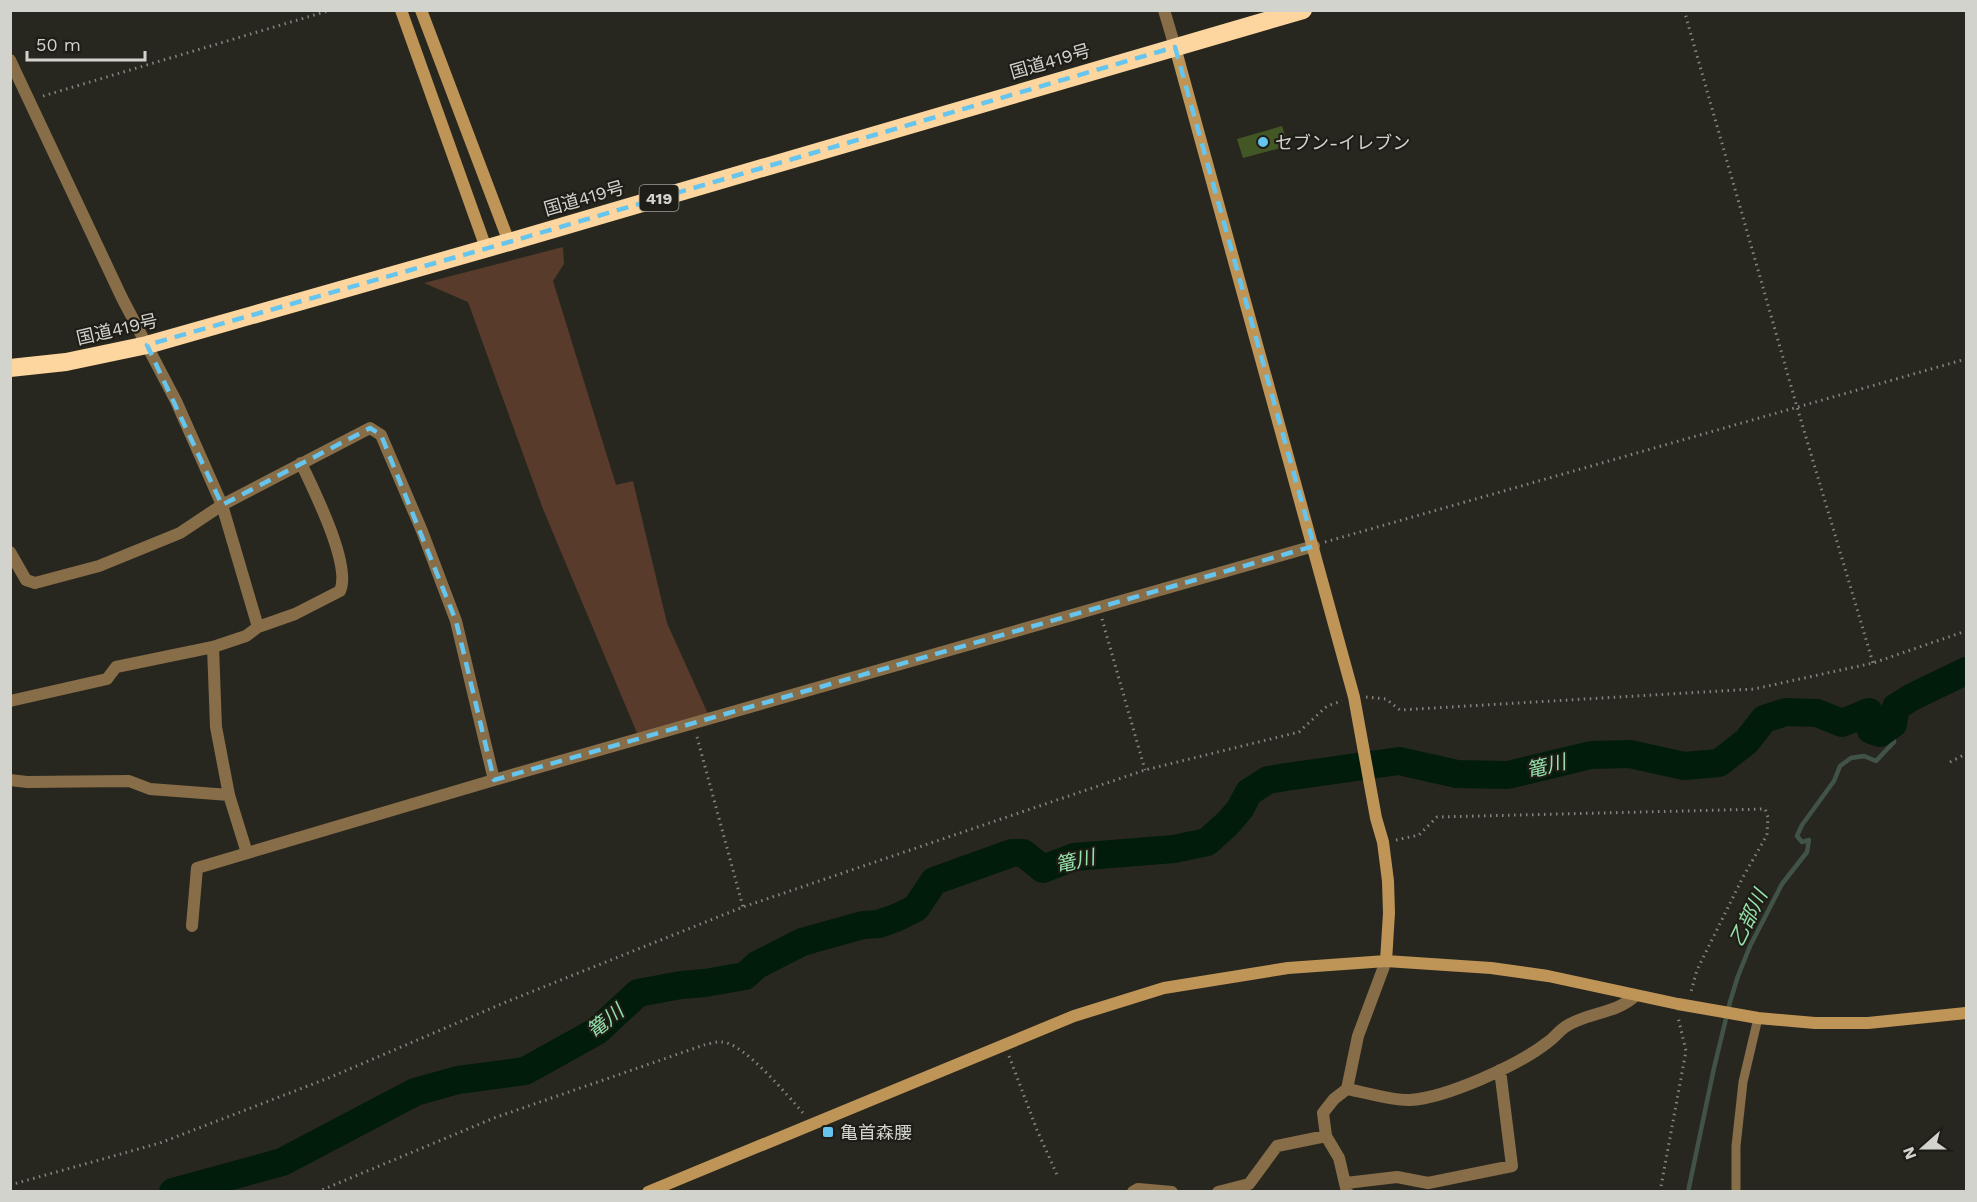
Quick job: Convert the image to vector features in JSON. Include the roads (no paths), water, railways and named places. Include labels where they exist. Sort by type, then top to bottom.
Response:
[{"type":"highway","name":"国道419号","points":[[10,368],[66,362],[147,345],[509,242],[1303,10]]},
{"type":"street","points":[[401,10],[486,248]]},
{"type":"street","points":[[421,10],[509,242]]},
{"type":"street","points":[[1164,10],[1354,697],[1376,818],[1383,842],[1389,913],[1386,961],[1358,1036],[1347,1089],[1323,1113],[1326,1136],[1339,1158],[1346,1187],[1397,1177],[1428,1184],[1512,1166],[1500,1070]]},
{"type":"street","points":[[10,60],[122,298],[176,401],[222,505],[258,627]]},
{"type":"street","points":[[10,552],[26,580],[35,583],[99,566],[180,533],[222,505],[370,428],[381,435],[422,531],[456,621],[494,780]]},
{"type":"street","points":[[10,701],[107,679],[116,667],[159,660],[213,647],[246,636],[258,627],[323,601],[340,591],[343,585],[329,522],[301,464]]},
{"type":"street","points":[[192,926],[197,868],[494,780],[1314,546]]},
{"type":"street","points":[[213,647],[216,727],[229,795],[247,853]]},
{"type":"street","points":[[10,780],[27,782],[129,781],[150,789],[229,795]]},
{"type":"street","points":[[648,1191],[1074,1016],[1164,988],[1288,968],[1386,961],[1491,968],[1537,974],[1678,1005],[1758,1018],[1815,1023],[1868,1023],[1966,1013]]},
{"type":"street","points":[[1347,1089],[1409,1101],[1454,1090],[1500,1070],[1550,1042],[1563,1028],[1575,1021],[1624,1006],[1635,996]]},
{"type":"street","points":[[1218,1191],[1249,1184],[1277,1146],[1326,1136]]},
{"type":"street","points":[[1133,1191],[1138,1189],[1172,1191]]},
{"type":"lane","points":[[1736,1191],[1736,1146],[1743,1082],[1758,1018]]},
{"type":"waterway","name":"篭川","points":[[173,1192],[282,1162],[415,1092],[458,1080],[525,1071],[597,1031],[638,993],[745,976],[757,965],[802,942],[863,925],[879,924],[898,917],[916,908],[934,881],[1012,853],[1023,853],[1043,869],[1074,857],[1174,849],[1207,842],[1240,809],[1249,792],[1268,780],[1399,761],[1457,774],[1508,775],[1591,755],[1630,754],[1684,766],[1719,763],[1747,741],[1764,719],[1786,712],[1817,713],[1842,723],[1869,712],[1871,730],[1880,733],[1893,724],[1896,707],[1966,671]]},
{"type":"waterway","name":"乙部川","points":[[1688,1192],[1730,1002],[1750,946],[1782,884],[1807,852],[1809,840],[1802,842],[1797,836],[1802,825],[1834,781],[1840,766],[1851,758],[1864,756],[1876,761],[1894,742],[1893,724]]},
{"type":"place","name":"セブン-イレブン","points":[[1263,142]]},
{"type":"place","name":"亀首森腰","points":[[828,1132]]}]
